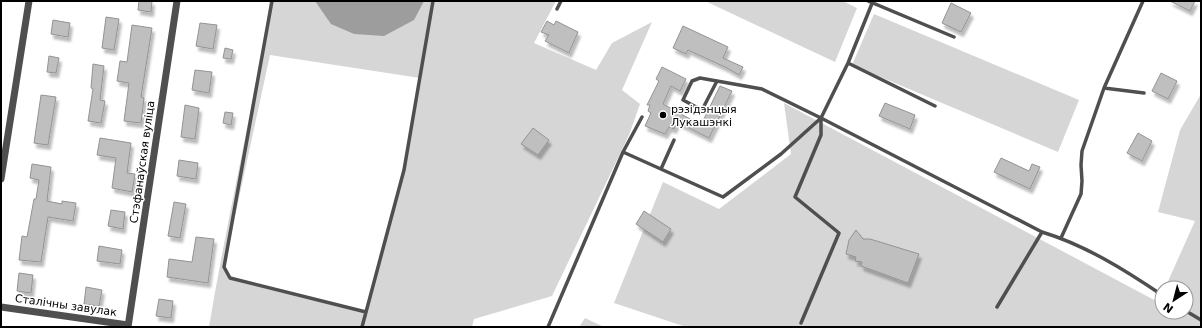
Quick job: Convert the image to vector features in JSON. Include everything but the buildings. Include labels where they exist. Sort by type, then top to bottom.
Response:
[{"type":"street","points":[[1,179],[29,1]]},
{"type":"street","name":"Стэфанаўская вуліца","points":[[128,326],[177,1]]},
{"type":"street","name":"Сталічны завулак","points":[[1,307],[128,326]]},
{"type":"lane","points":[[272,1],[224,266],[230,278],[366,312]]},
{"type":"lane","points":[[362,327],[404,170],[433,1]]},
{"type":"lane","points":[[557,9],[561,1]]},
{"type":"lane","points":[[868,1],[954,37]]},
{"type":"lane","points":[[1061,238],[1081,194],[1082,151],[1104,88],[1143,1]]},
{"type":"lane","points":[[801,322],[838,233],[795,197],[821,135],[822,118],[848,63],[873,2]]},
{"type":"lane","points":[[848,63],[935,106]]},
{"type":"lane","points":[[716,81],[702,110],[683,100],[692,81],[700,78],[762,89],[822,118],[1042,232],[1061,238],[1127,272],[1154,290]]},
{"type":"lane","points":[[1104,88],[1144,93]]},
{"type":"lane","points":[[548,327],[623,152],[642,117]]},
{"type":"lane","points":[[623,152],[723,197],[781,154],[822,118]]},
{"type":"lane","points":[[661,169],[674,140]]},
{"type":"lane","points":[[997,307],[1042,232]]},
{"type":"shaded area","points":[[270,1],[556,1],[534,43],[596,70],[612,43],[652,22],[622,90],[640,104],[629,135],[552,296],[474,319],[472,327],[209,327]],"holes":[[[270,55],[420,78],[404,170],[366,312],[231,278],[224,267]]]},
{"type":"shaded area","points":[[315,1],[424,1],[414,20],[384,36],[354,34],[331,24]]},
{"type":"shaded area","points":[[705,1],[843,1],[857,8],[835,62]]},
{"type":"shaded area","points":[[874,14],[1079,100],[1058,152],[852,65]]},
{"type":"shaded area","points":[[1201,94],[1201,327],[686,327],[614,303],[663,182],[719,209],[791,154],[784,103],[1154,300],[1154,320],[1194,320],[1194,280],[1169,280],[1195,221],[1158,212],[1180,130]]},
{"type":"shaded area","points":[[585,318],[604,327],[579,327]]},
{"type":"place","name":"рэзідэнцыя Лукашэнкі","points":[[663,115]]}]
